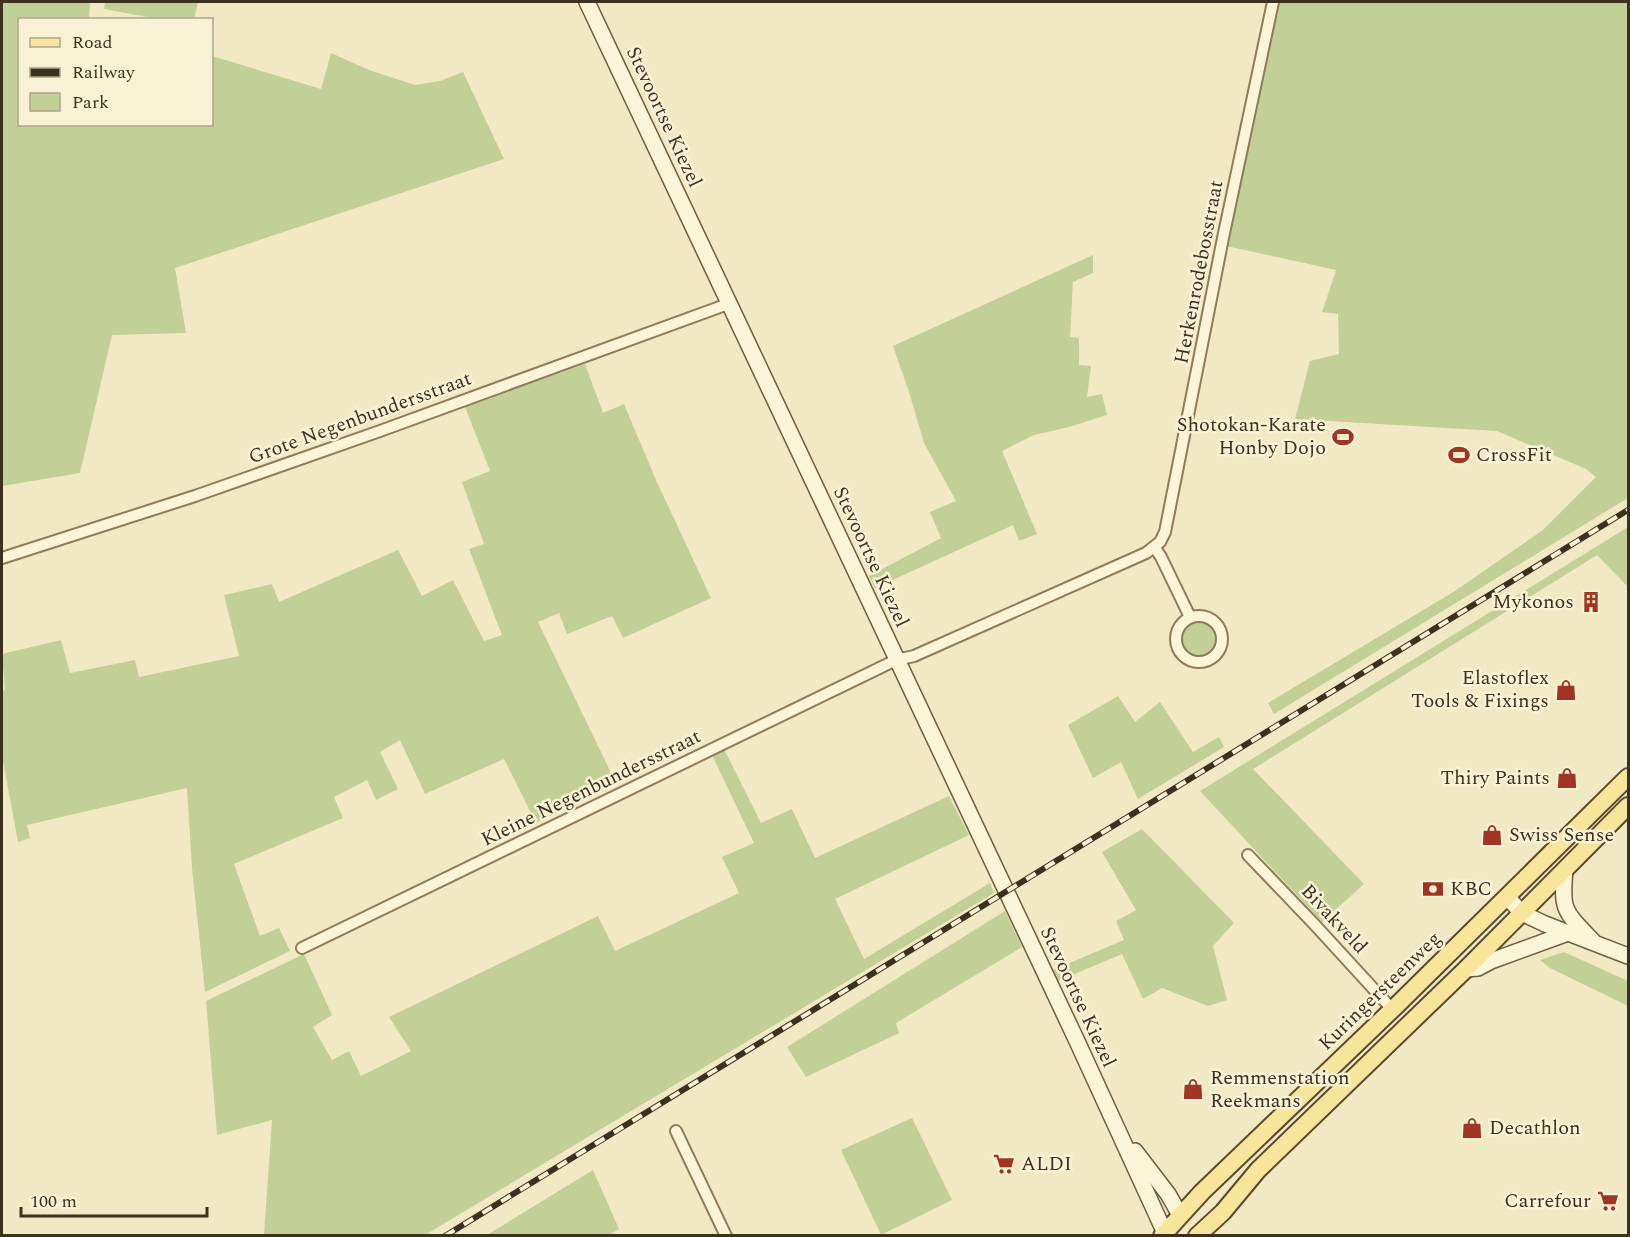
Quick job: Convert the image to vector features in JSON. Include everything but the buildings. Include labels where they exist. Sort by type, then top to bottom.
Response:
[{"type":"main road","name":"Stevoortse Kiezel","points":[[587,2],[1118,1130],[1165,1235]]},
{"type":"main road","name":"Kuringersteenweg","points":[[1165,1235],[1180,1215],[1629,777]]},
{"type":"main road","points":[[1197,1236],[1223,1212],[1258,1170],[1466,969],[1629,806]]},
{"type":"main road","points":[[1565,870],[1562,895],[1565,907],[1569,915],[1594,943]]},
{"type":"main road","points":[[1506,897],[1522,913],[1629,956]]},
{"type":"main road","points":[[1466,969],[1478,968],[1491,961],[1568,933]]},
{"type":"main road","name":"Stevoortse Kiezel","points":[[1118,1130],[1168,1194],[1191,1236]]},
{"type":"street","name":"Herkenrodebosstraat","points":[[1155,548],[1165,532],[1273,2]]},
{"type":"street","name":"Grote Negenbundersstraat","points":[[2,558],[206,492],[403,423],[728,304]]},
{"type":"street","points":[[896,660],[914,656],[1155,548],[1190,617]]},
{"type":"street","points":[[1205,616],[1218,625],[1222,639],[1217,654],[1211,658],[1196,662],[1183,655],[1178,649],[1176,634],[1184,621],[1190,617],[1205,616]]},
{"type":"street","name":"Kleine Negenbundersstraat","points":[[302,948],[896,660]]},
{"type":"street","name":"Bivakveld","points":[[1248,855],[1392,1009]]},
{"type":"street","points":[[676,1131],[726,1236]]},
{"type":"green space","points":[[2,2],[90,2],[89,18],[18,18],[18,126],[213,126],[213,56],[321,89],[331,53],[369,70],[415,85],[440,81],[463,72],[504,159],[175,268],[186,333],[112,335],[80,473],[2,486]]},
{"type":"green space","points":[[105,2],[198,2],[194,18],[153,18],[104,9]]},
{"type":"green space","points":[[1276,2],[1628,2],[1628,498],[1274,714],[1268,703],[1455,591],[1543,530],[1596,477],[1586,469],[1497,431],[1295,419],[1310,361],[1339,354],[1338,314],[1322,312],[1336,270],[1226,246]]},
{"type":"green space","points":[[1093,255],[1093,273],[1073,282],[1070,337],[1079,338],[1079,365],[1091,366],[1087,397],[1102,394],[1107,415],[1034,435],[1002,451],[1037,534],[1019,541],[1013,525],[875,588],[869,576],[941,538],[930,512],[956,501],[924,443],[893,346]]},
{"type":"green space","points":[[585,364],[603,413],[624,404],[656,480],[711,598],[623,638],[612,616],[567,634],[559,613],[538,622],[616,783],[536,823],[504,759],[425,794],[400,740],[380,752],[398,789],[376,800],[367,780],[334,797],[343,818],[234,864],[260,936],[279,928],[290,951],[205,992],[192,868],[187,788],[27,825],[30,838],[18,842],[2,756],[2,691],[5,690],[2,654],[61,640],[70,673],[135,660],[139,677],[239,656],[224,595],[272,584],[279,602],[398,550],[422,596],[453,580],[484,641],[502,635],[469,549],[484,544],[462,482],[490,471],[465,407]]},
{"type":"green space","points":[[1628,527],[1628,587],[1597,555],[1253,769],[1364,884],[1322,922],[1200,791]]},
{"type":"green space","points":[[1200,620],[1213,626],[1219,639],[1213,652],[1200,658],[1187,652],[1181,639],[1187,626]]},
{"type":"green space","points":[[1118,696],[1135,722],[1160,702],[1193,752],[1219,737],[1224,747],[1138,799],[1121,762],[1093,778],[1068,725]]},
{"type":"green space","points":[[724,749],[761,823],[792,809],[815,858],[949,796],[969,835],[835,899],[864,959],[990,883],[994,893],[425,1235],[264,1235],[272,1120],[217,1135],[206,1001],[304,954],[332,1015],[313,1027],[332,1060],[349,1051],[361,1076],[411,1051],[389,1017],[598,916],[615,951],[739,893],[722,857],[754,843],[712,755]]},
{"type":"green space","points":[[1142,829],[1234,923],[1213,946],[1227,1000],[1208,1006],[1162,988],[1143,999],[1122,954],[1058,981],[1053,970],[1124,940],[1116,921],[1136,910],[1102,852]]},
{"type":"green space","points":[[1005,911],[1022,947],[896,1023],[899,1033],[806,1077],[787,1047]]},
{"type":"green space","points":[[1564,952],[1628,981],[1628,1006],[1550,968],[1540,960]]},
{"type":"green space","points":[[912,1118],[952,1200],[881,1235],[841,1150]]},
{"type":"green space","points":[[593,1170],[619,1229],[607,1236],[487,1235]]},
{"type":"railway","points":[[445,1236],[1628,510]]},
{"type":"place","name":"Shotokan-Karate Honby Dojo","points":[[1343,437]]},
{"type":"place","name":"CrossFit","points":[[1459,455]]},
{"type":"place","name":"Mykonos","points":[[1591,602]]},
{"type":"place","name":"Elastoflex Tools & Fixings","points":[[1566,690]]},
{"type":"place","name":"Thiry Paints","points":[[1567,778]]},
{"type":"place","name":"Swiss Sense","points":[[1492,835]]},
{"type":"place","name":"KBC","points":[[1433,889]]},
{"type":"place","name":"Remmenstation Reekmans","points":[[1193,1089]]},
{"type":"place","name":"Decathlon","points":[[1472,1128]]},
{"type":"place","name":"ALDI","points":[[1004,1164]]},
{"type":"place","name":"Carrefour","points":[[1608,1201]]}]
